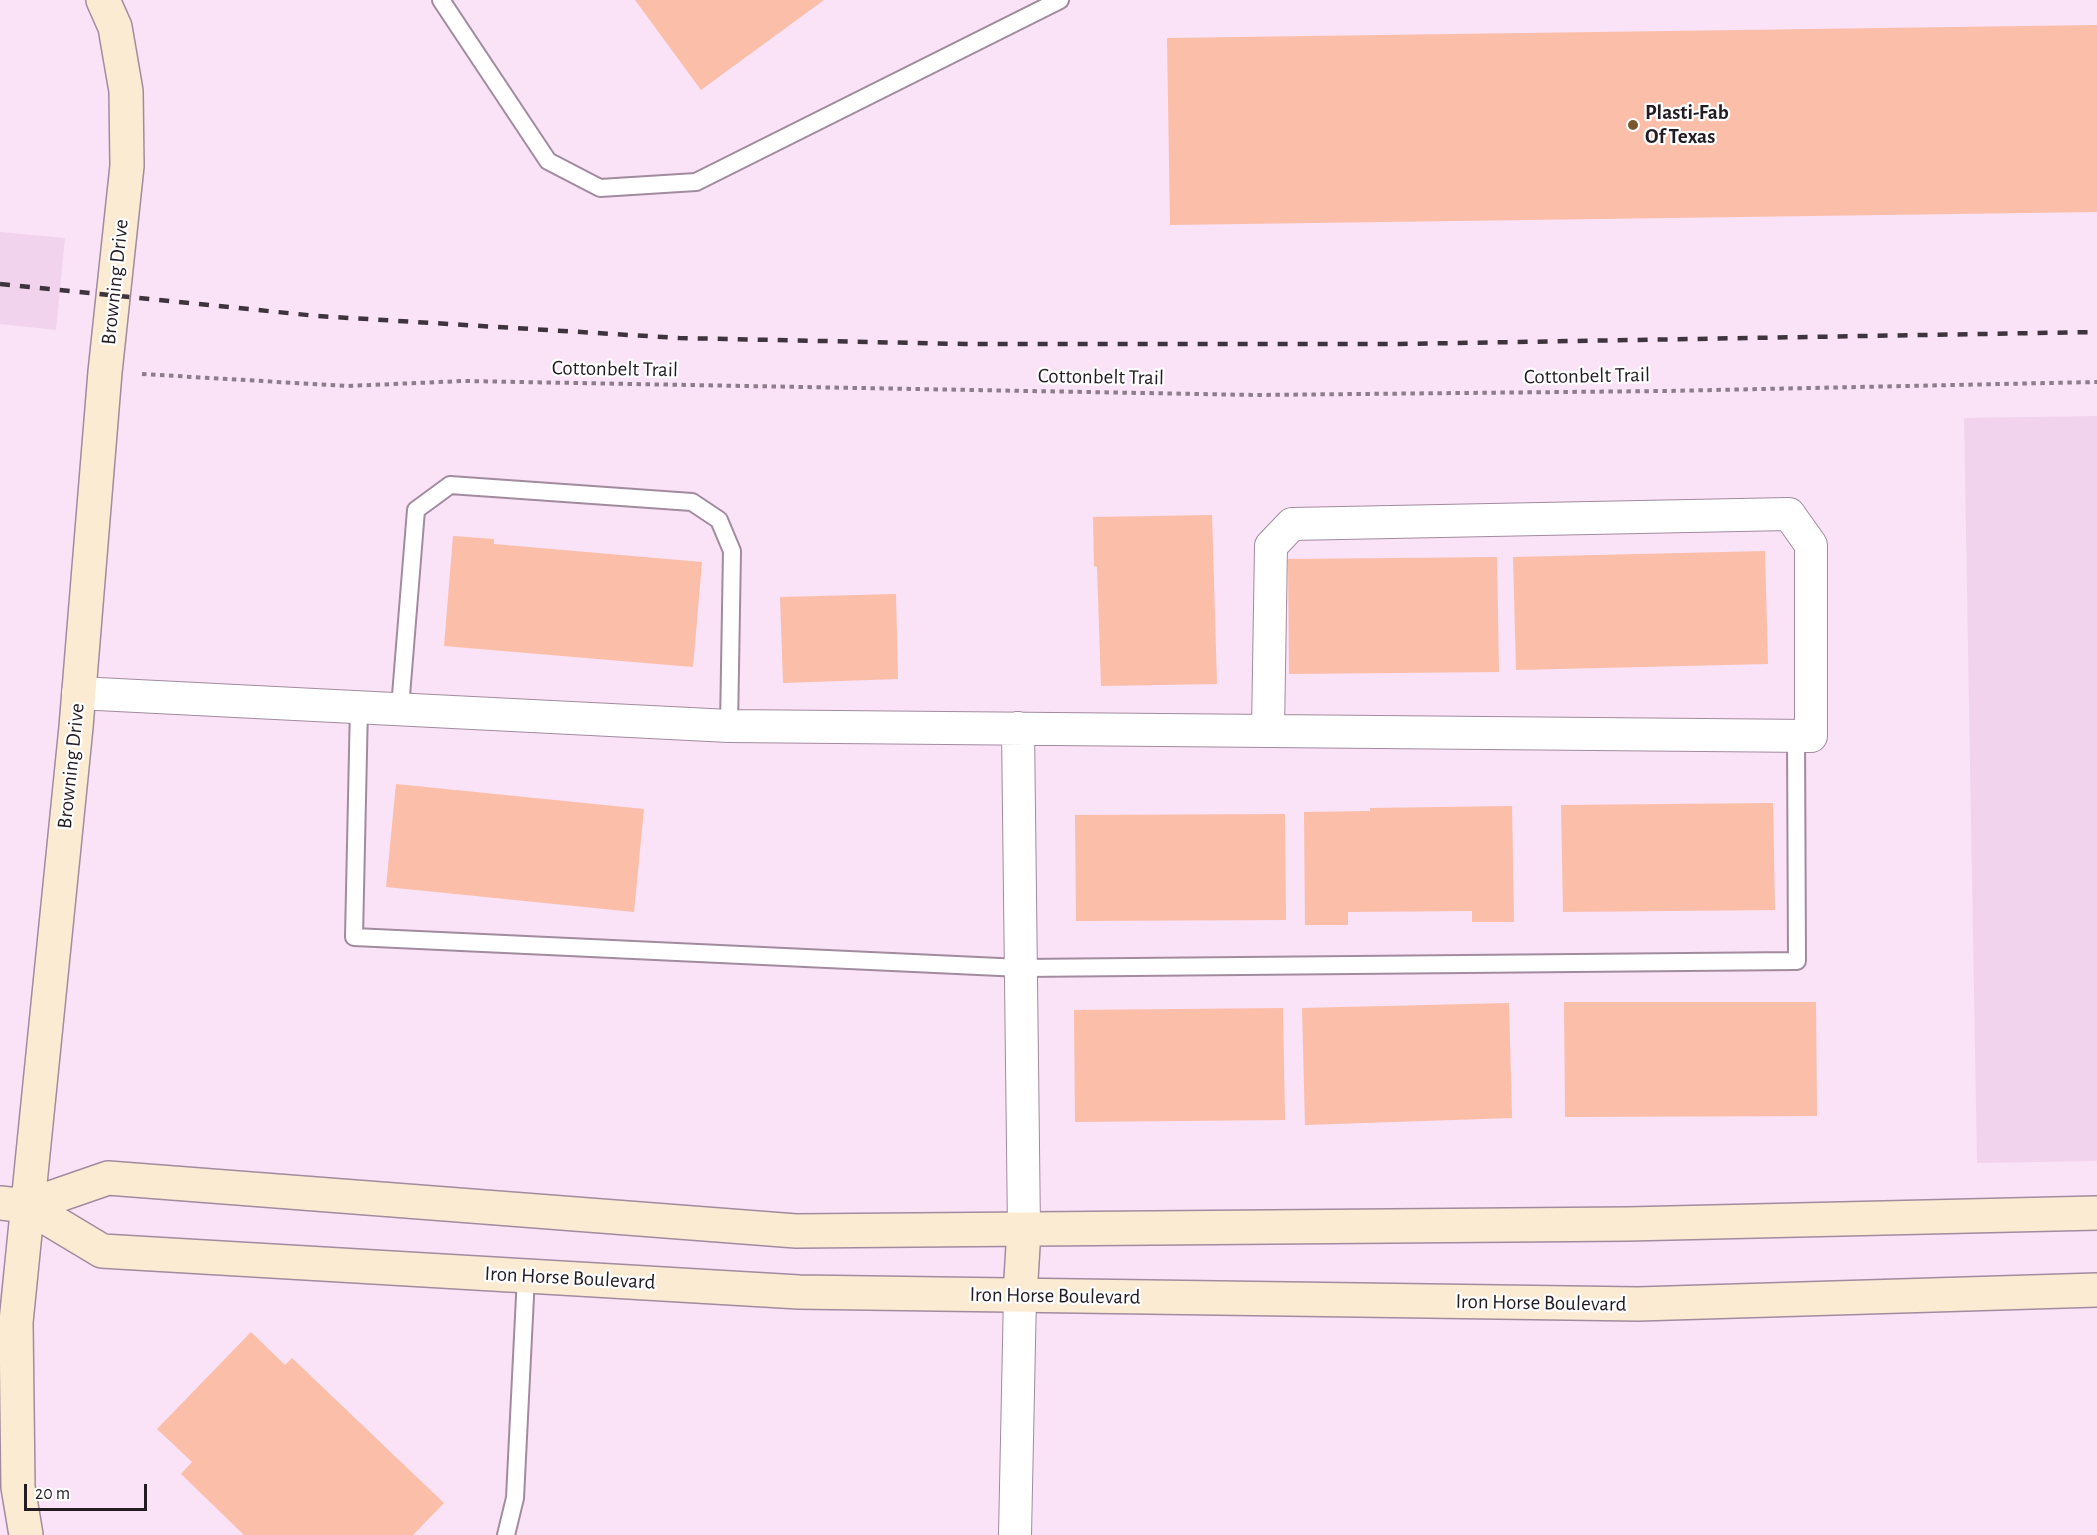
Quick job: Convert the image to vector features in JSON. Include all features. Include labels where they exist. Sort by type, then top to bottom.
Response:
[{"type":"street","name":"Browning Drive","points":[[26,1535],[18,1487],[14,1205],[78,693],[105,372],[127,166],[126,92],[115,27],[103,0]]},
{"type":"street","points":[[78,693],[729,726],[1811,736],[1811,545],[1789,514],[1292,524],[1271,546],[1268,730]]},
{"type":"street","points":[[1015,1535],[1020,1295],[1024,1230],[1018,728]]},
{"type":"street","points":[[14,1205],[108,1178],[796,1231],[1640,1224],[2097,1214]]},
{"type":"street","name":"Iron Horse Boulevard","points":[[14,1205],[102,1251],[799,1292],[1638,1304],[2097,1290]]},
{"type":"lane","points":[[441,0],[548,161],[600,188],[696,182],[1060,0]]},
{"type":"lane","points":[[400,708],[416,510],[450,485],[692,502],[719,520],[732,551],[729,726]]},
{"type":"lane","points":[[358,706],[354,937],[1021,968],[1797,961],[1796,735]]},
{"type":"lane","points":[[506,1535],[515,1498],[525,1276]]},
{"type":"path","name":"Cottonbelt Trail","points":[[105,372],[347,386],[463,381],[1256,395],[1666,391],[2097,382]]},
{"type":"shaded area","points":[[0,232],[65,238],[56,330],[0,324]]},
{"type":"shaded area","points":[[2097,416],[2097,1161],[1977,1163],[1964,418]]},
{"type":"building","points":[[635,0],[824,0],[701,90]]},
{"type":"building","name":"Plasti-Fab Of Texas","points":[[2097,25],[2097,212],[1170,225],[1167,38]]},
{"type":"building","points":[[1212,515],[1217,684],[1101,686],[1093,517]]},
{"type":"building","points":[[453,536],[494,539],[494,544],[702,562],[693,667],[444,646]]},
{"type":"building","points":[[1765,551],[1768,664],[1516,670],[1513,557]]},
{"type":"building","points":[[1497,557],[1499,672],[1289,674],[1288,559]]},
{"type":"building","points":[[896,594],[898,679],[783,683],[780,597]]},
{"type":"building","points":[[396,784],[644,809],[634,912],[386,887]]},
{"type":"building","points":[[1773,803],[1775,910],[1563,912],[1561,805]]},
{"type":"building","points":[[1512,806],[1514,922],[1472,922],[1472,911],[1348,912],[1348,925],[1305,925],[1304,812],[1370,811],[1370,808]]},
{"type":"building","points":[[1285,814],[1286,920],[1076,921],[1075,815]]},
{"type":"building","points":[[1564,1002],[1816,1002],[1817,1116],[1565,1117]]},
{"type":"building","points":[[1509,1003],[1512,1118],[1305,1125],[1302,1008]]},
{"type":"building","points":[[1283,1008],[1285,1120],[1075,1122],[1074,1010]]},
{"type":"building","points":[[251,1332],[285,1365],[292,1358],[444,1503],[413,1535],[244,1535],[181,1474],[192,1462],[157,1429]]},
{"type":"railway","points":[[0,284],[317,316],[679,338],[965,344],[1400,344],[2097,332]]},
{"type":"place","name":"Plasti-Fab Of Texas","points":[[1633,125]]}]
